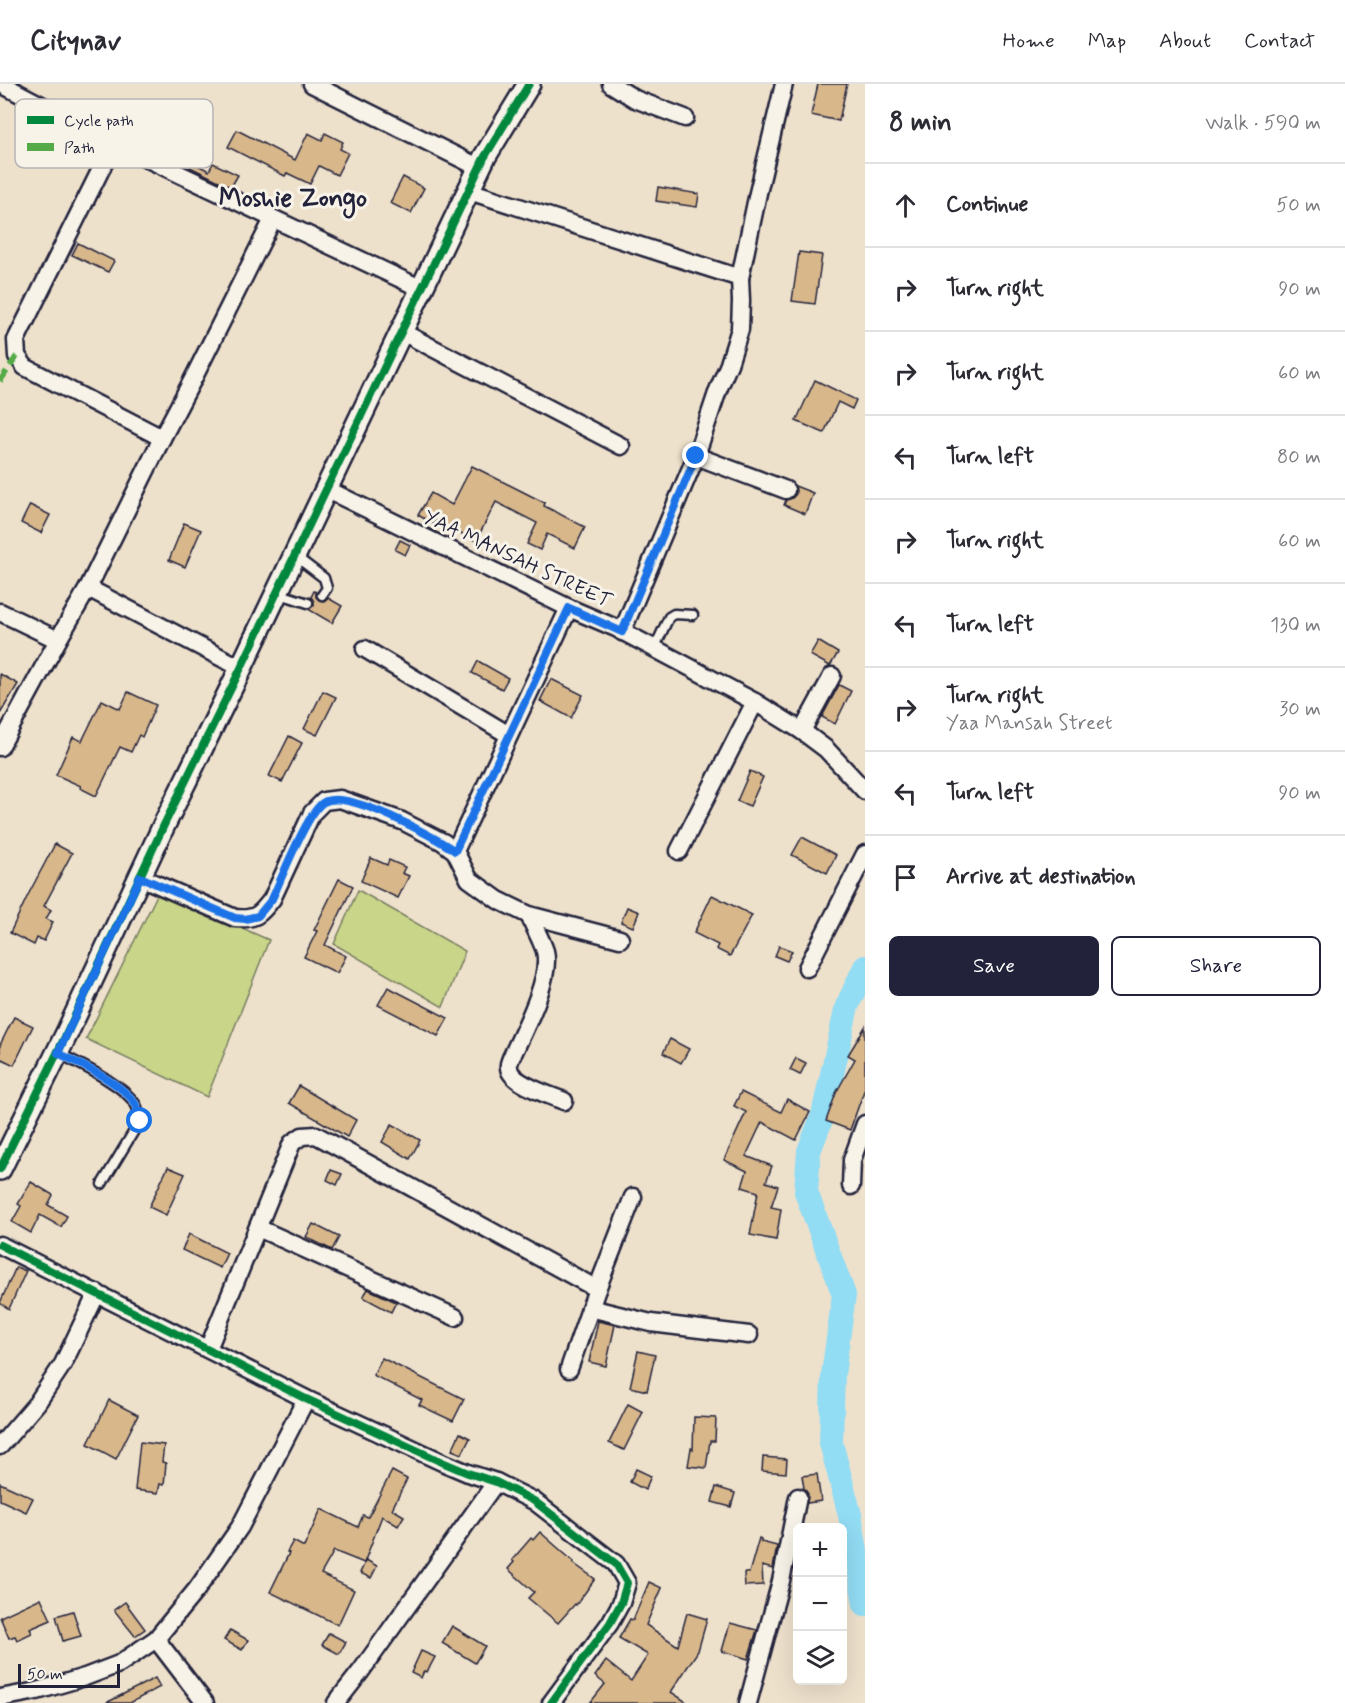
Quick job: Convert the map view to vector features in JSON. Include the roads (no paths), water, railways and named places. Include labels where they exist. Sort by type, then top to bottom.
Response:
[{"type":"street","points":[[312,84],[480,168]]},
{"type":"street","points":[[0,1170],[58,1053],[484,158],[529,84]]},
{"type":"street","points":[[611,84],[634,99],[685,118]]},
{"type":"street","points":[[622,632],[696,456],[740,329],[740,278],[784,84]]},
{"type":"street","points":[[2,90],[21,99]]},
{"type":"street","points":[[102,168],[16,340],[16,356],[25,368],[162,438]]},
{"type":"street","points":[[166,168],[422,289]]},
{"type":"street","points":[[469,191],[740,278]]},
{"type":"street","points":[[0,747],[88,588],[273,219]]},
{"type":"street","points":[[402,332],[621,446]]},
{"type":"street","points":[[696,456],[786,490]]},
{"type":"street","name":"YAA MANSAH STREET","points":[[326,489],[622,632],[755,702],[826,749],[865,791]]},
{"type":"street","points":[[88,588],[241,668]]},
{"type":"street","points":[[455,851],[569,608]]},
{"type":"street","points":[[0,612],[58,640]]},
{"type":"street","points":[[365,649],[509,735]]},
{"type":"street","points":[[802,731],[832,676]]},
{"type":"street","points":[[679,851],[755,702]]},
{"type":"street","points":[[140,877],[235,918],[253,918],[265,909],[272,899],[312,813],[324,801],[340,799],[402,821],[443,843],[455,851],[469,879],[498,900],[529,915],[620,939]]},
{"type":"street","points":[[807,969],[865,854]]},
{"type":"street","points":[[529,915],[544,951],[546,966],[538,995],[508,1068],[519,1082],[564,1101]]},
{"type":"street","points":[[851,1186],[852,1160],[865,1124]]},
{"type":"street","points":[[208,1350],[292,1143],[302,1136],[316,1135],[597,1289]]},
{"type":"street","points":[[569,1369],[633,1197]]},
{"type":"street","points":[[258,1228],[455,1317]]},
{"type":"street","points":[[0,1245],[306,1399],[468,1473],[496,1482],[534,1501],[616,1564],[627,1583],[621,1603],[610,1623],[551,1703]]},
{"type":"street","points":[[0,1446],[37,1403],[63,1364],[97,1293]]},
{"type":"street","points":[[590,1308],[651,1323],[749,1335]]},
{"type":"street","points":[[0,1698],[37,1691],[85,1677],[119,1664],[156,1640],[197,1590],[240,1527],[306,1399]]},
{"type":"street","points":[[336,1703],[362,1671],[496,1482]]},
{"type":"street","points":[[748,1703],[781,1581],[798,1497]]},
{"type":"street","points":[[156,1640],[205,1703]]},
{"type":"lane","points":[[295,556],[324,578],[327,588],[322,595]]},
{"type":"lane","points":[[277,593],[308,603]]},
{"type":"lane","points":[[654,649],[669,617],[674,614],[693,615]]},
{"type":"lane","points":[[58,1053],[111,1082],[127,1094],[136,1107],[140,1121],[102,1184]]},
{"type":"waterway","points":[[865,967],[847,1006],[823,1115],[809,1151],[806,1192],[844,1295],[833,1375],[831,1443],[850,1515],[865,1604]]},
{"type":"district","name":"Moshie Zongo","points":[[293,197]]}]
